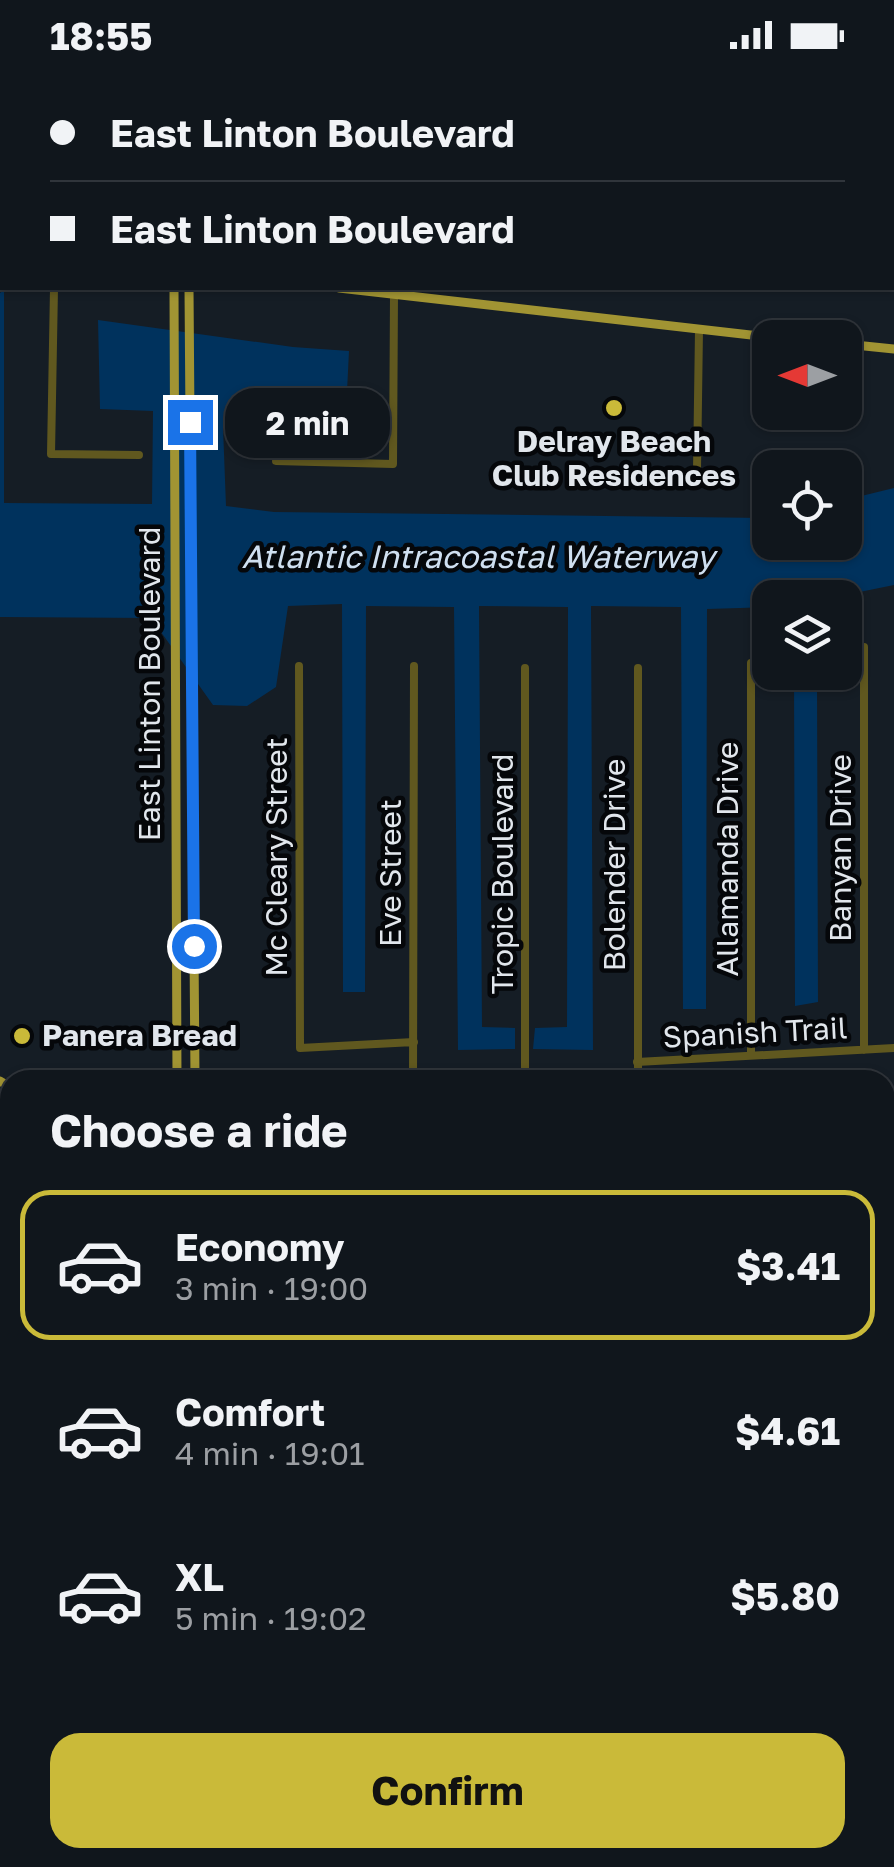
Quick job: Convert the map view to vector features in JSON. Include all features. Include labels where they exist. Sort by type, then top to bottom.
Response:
[{"type":"main road","name":"East Linton Boulevard","points":[[174,290],[176,1070]]},
{"type":"main road","name":"East Linton Boulevard","points":[[189,290],[195,1070]]},
{"type":"main road","points":[[355,290],[752,335]]},
{"type":"main road","points":[[862,345],[894,348]]},
{"type":"main road","points":[[176,947],[194,946]]},
{"type":"street","points":[[54,290],[51,454],[139,456]]},
{"type":"street","points":[[276,461],[394,464],[394,295]]},
{"type":"street","points":[[697,470],[699,330]]},
{"type":"street","name":"Banyan Drive","points":[[864,646],[864,1050]]},
{"type":"street","name":"Allamanda Drive","points":[[751,663],[751,1054]]},
{"type":"street","name":"Mc Cleary Street","points":[[299,666],[300,1048],[414,1042]]},
{"type":"street","name":"Eve Street","points":[[413,1070],[414,666]]},
{"type":"street","name":"Tropic Boulevard","points":[[525,668],[526,1070]]},
{"type":"street","name":"Bolender Drive","points":[[638,668],[638,1062]]},
{"type":"street","name":"Spanish Trail","points":[[638,1070],[638,1062],[894,1048]]},
{"type":"water","name":"Atlantic Intracoastal Waterway","points":[[4,290],[4,503],[152,504],[153,411],[100,409],[98,320],[349,351],[346,412],[241,413],[223,427],[226,506],[274,512],[752,518],[752,560],[862,560],[862,496],[894,488],[894,585],[862,592],[862,580],[752,580],[752,608],[707,609],[706,1009],[683,1009],[681,607],[591,606],[593,1050],[533,1049],[535,1028],[567,1027],[568,607],[479,606],[482,1027],[515,1028],[515,1049],[458,1050],[454,607],[366,606],[365,992],[343,992],[342,604],[288,606],[276,687],[247,706],[213,705],[151,618],[0,617],[0,293]]},
{"type":"water","points":[[794,690],[817,690],[818,1002],[795,1006]]},
{"type":"place","name":"Delray Beach Club Residences","points":[[614,408]]},
{"type":"place","name":"Panera Bread","points":[[22,1036]]},
{"type":"route","points":[[190,422],[194,946]]}]
